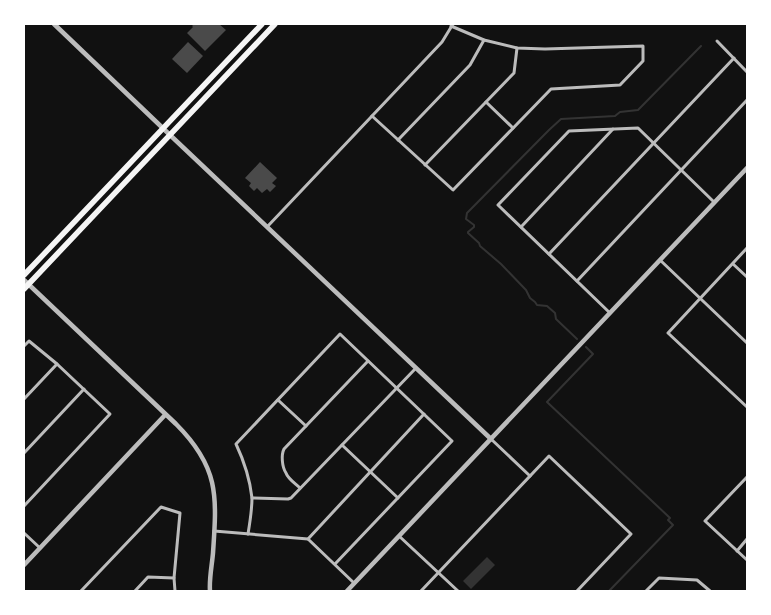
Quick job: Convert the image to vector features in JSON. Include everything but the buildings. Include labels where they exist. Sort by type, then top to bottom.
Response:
[{"type":"main road","points":[[24,275],[262,24]]},
{"type":"main road","points":[[24,289],[26,282],[170,135],[275,24]]},
{"type":"street","points":[[54,24],[530,476]]},
{"type":"street","points":[[267,227],[372,116],[442,42],[452,25],[484,40],[517,48],[643,46],[643,61],[620,85],[551,89],[453,190],[372,116]]},
{"type":"street","points":[[398,140],[470,65],[484,40]]},
{"type":"street","points":[[717,41],[747,72]]},
{"type":"street","points":[[425,165],[514,73],[517,48]]},
{"type":"street","points":[[549,254],[734,58]]},
{"type":"street","points":[[576,281],[747,100]]},
{"type":"street","points":[[486,102],[513,128]]},
{"type":"street","points":[[610,313],[498,205],[569,131],[638,128],[714,202]]},
{"type":"street","points":[[521,227],[613,129]]},
{"type":"street","points":[[347,591],[747,168]]},
{"type":"street","points":[[747,248],[668,333],[747,407]]},
{"type":"street","points":[[660,260],[747,343]]},
{"type":"street","points":[[733,264],[747,278]]},
{"type":"street","points":[[26,282],[166,415],[186,435],[202,457],[211,477],[215,499],[210,591]]},
{"type":"street","points":[[248,534],[252,498],[243,460],[236,444],[340,334],[452,441],[335,564]]},
{"type":"street","points":[[24,346],[29,341],[57,364],[110,414],[24,506]]},
{"type":"street","points":[[300,488],[286,474],[282,452],[368,361]]},
{"type":"street","points":[[24,399],[57,364]]},
{"type":"street","points":[[252,498],[291,498],[416,368]]},
{"type":"street","points":[[24,453],[84,389]]},
{"type":"street","points":[[278,400],[306,426]]},
{"type":"street","points":[[308,539],[424,414]]},
{"type":"street","points":[[24,565],[166,415]]},
{"type":"street","points":[[342,445],[398,498]]},
{"type":"street","points":[[421,591],[549,456],[631,534],[577,591]]},
{"type":"street","points":[[747,477],[705,521],[747,560]]},
{"type":"street","points":[[81,591],[161,507],[180,513],[174,591]]},
{"type":"street","points":[[214,531],[308,539],[354,583]]},
{"type":"street","points":[[24,533],[40,548]]},
{"type":"street","points":[[399,536],[458,591]]},
{"type":"street","points":[[737,550],[747,539]]},
{"type":"street","points":[[134,591],[148,577],[174,578]]},
{"type":"street","points":[[646,591],[659,578],[697,580],[710,591]]},
{"type":"shaded area","points":[[487,557],[495,565],[471,589],[463,581]]},
{"type":"waterway","points":[[577,339],[556,319],[555,313],[547,306],[537,305],[530,298],[526,290],[468,233],[474,225],[466,219],[467,213],[561,119],[615,116],[620,112],[638,110],[701,46]]},
{"type":"waterway","points":[[586,347],[593,354],[547,402],[670,518],[668,520],[673,525],[609,591]]}]
